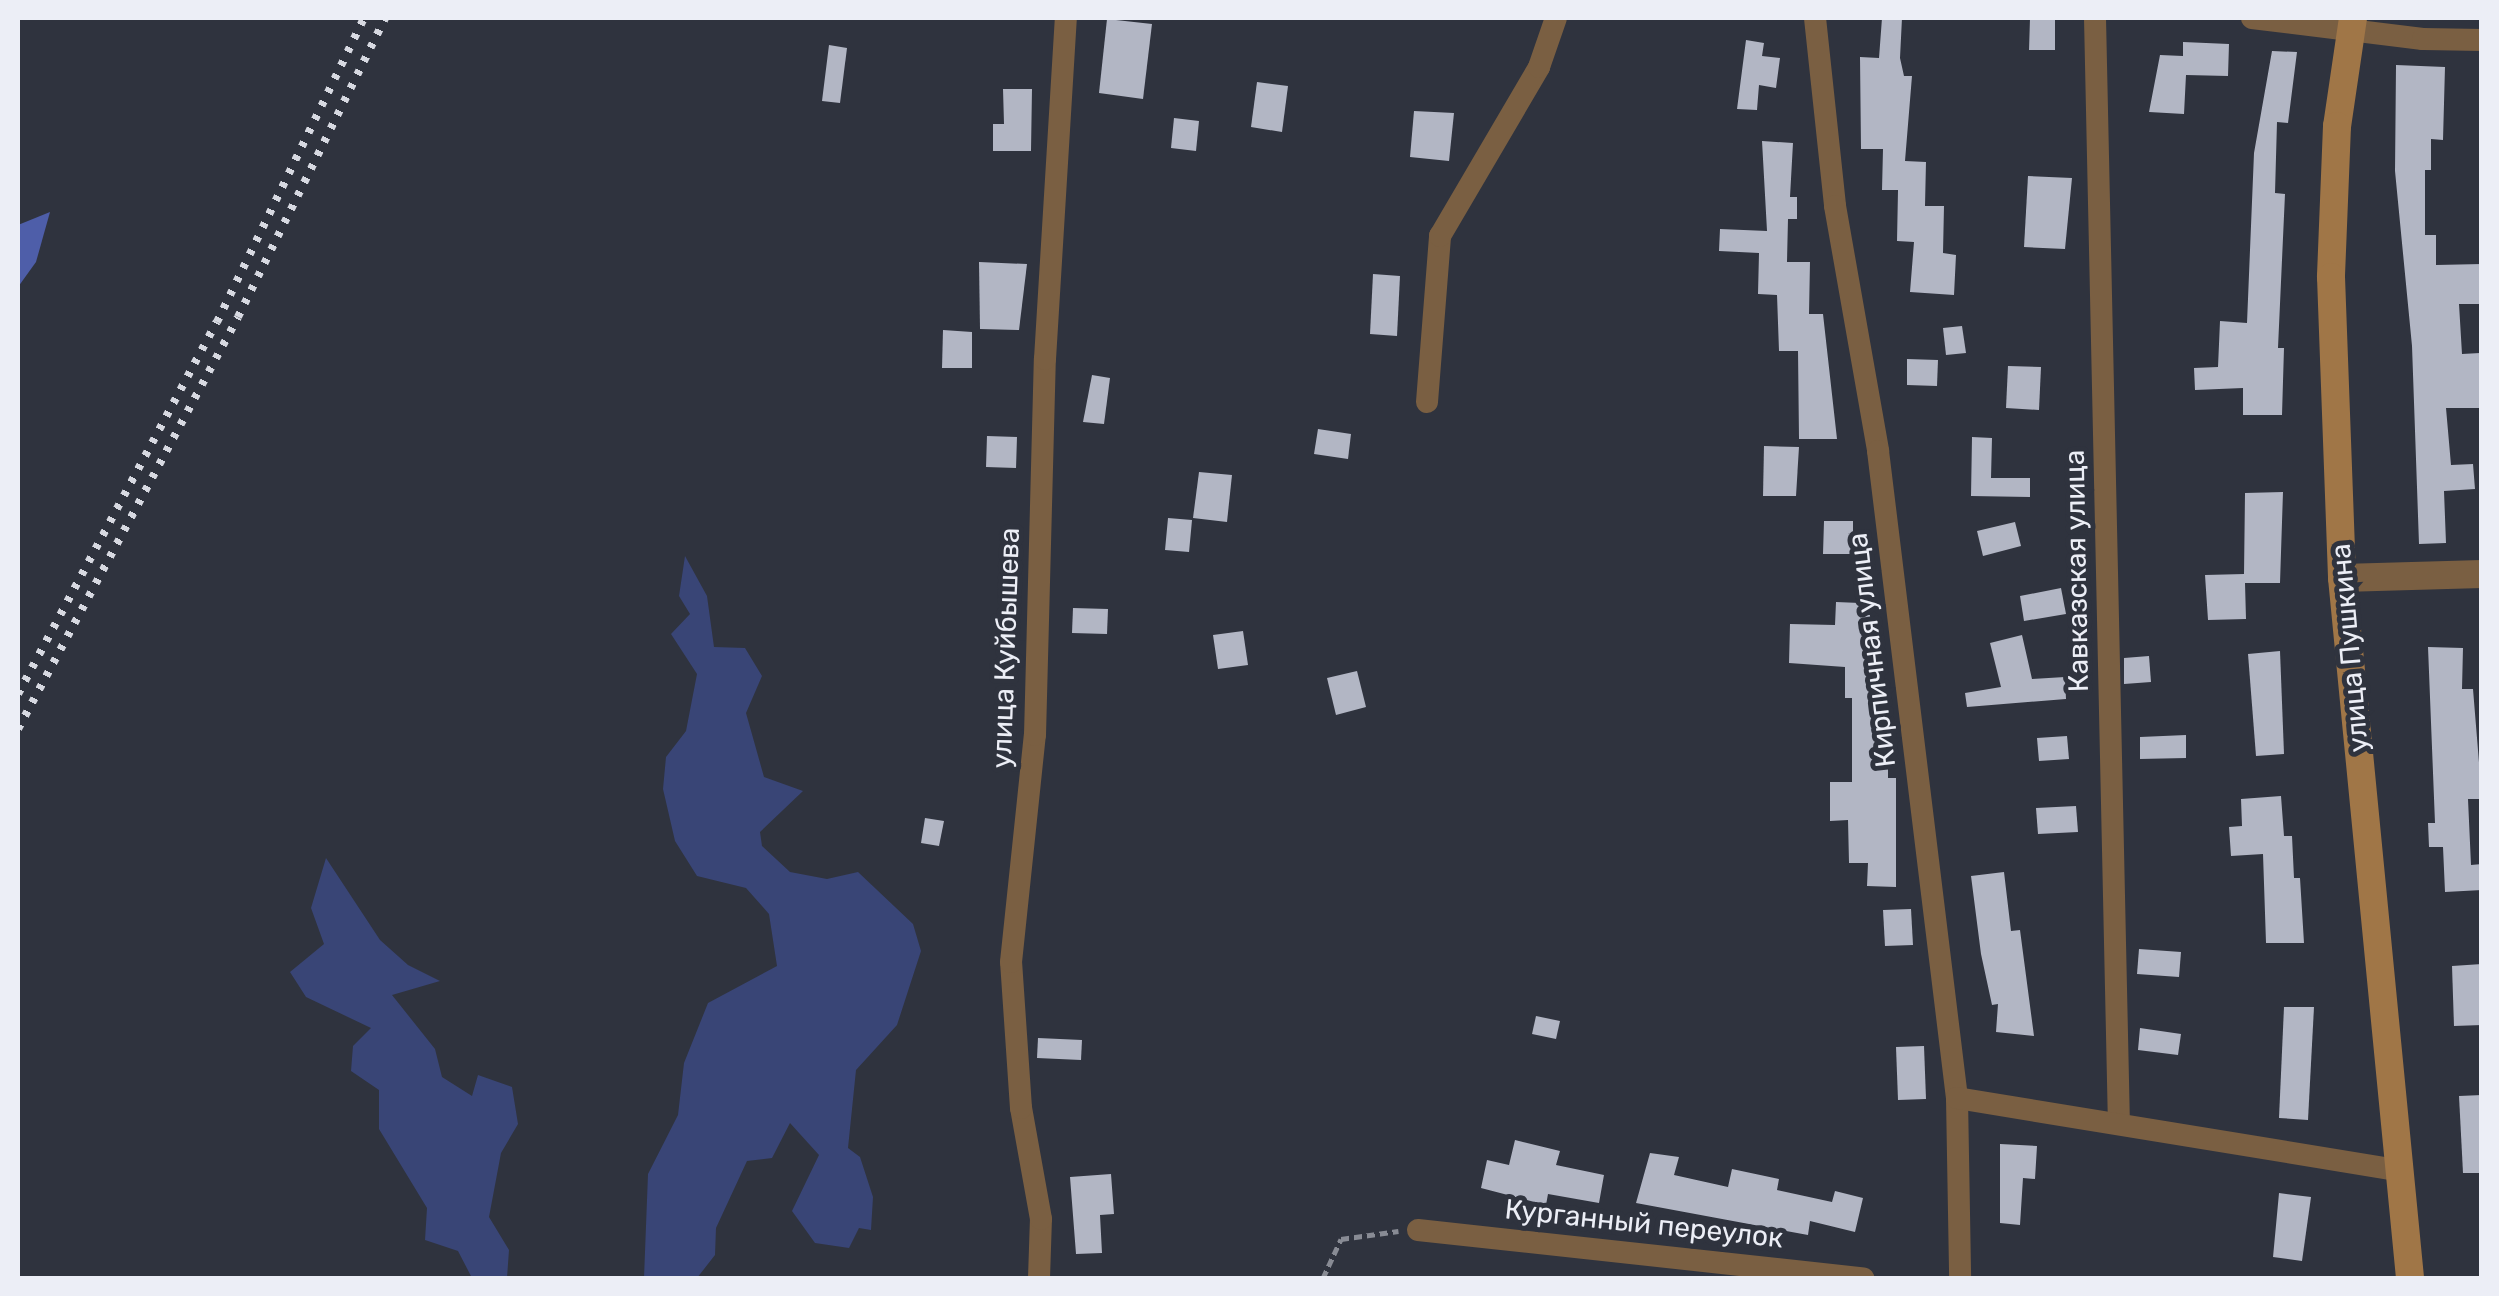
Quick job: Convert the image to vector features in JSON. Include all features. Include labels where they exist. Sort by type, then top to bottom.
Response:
[{"type":"main road","name":"улица Пушкина","points":[[2351,22],[2337,126],[2331,277],[2342,578],[2396,1170],[2410,1278]]},
{"type":"street","name":"улица Куйбышева","points":[[1039,1278],[1041,1219],[1022,1108],[1011,962],[1035,735],[1045,360],[1066,18]]},
{"type":"street","points":[[1428,402],[1440,236],[1538,67],[1556,18]]},
{"type":"street","name":"Кирпичная улица","points":[[1815,18],[1835,206],[1878,450],[1957,1098],[1960,1278]]},
{"type":"street","name":"Кавказская улица","points":[[2095,18],[2119,1124]]},
{"type":"street","points":[[2252,18],[2351,22],[2423,40],[2482,40]]},
{"type":"street","points":[[2342,578],[2482,574]]},
{"type":"street","points":[[1957,1098],[2396,1170]]},
{"type":"street","name":"Курганный переулок","points":[[1418,1230],[1864,1278]]},
{"type":"path","points":[[1323,1278],[1341,1239],[1418,1230]]},
{"type":"shaded area","points":[[50,212],[36,262],[18,287],[18,225]]},
{"type":"shaded area","points":[[685,556],[707,596],[714,647],[745,648],[762,676],[746,713],[764,777],[803,791],[760,832],[762,846],[790,872],[827,879],[858,872],[913,924],[921,951],[897,1025],[856,1070],[848,1148],[860,1157],[873,1197],[871,1230],[859,1228],[849,1248],[815,1243],[792,1211],[819,1155],[790,1123],[772,1158],[747,1161],[716,1228],[715,1255],[697,1278],[644,1278],[648,1174],[678,1115],[684,1063],[708,1003],[777,966],[769,914],[746,888],[697,876],[675,841],[663,789],[666,757],[686,731],[697,674],[671,634],[690,614],[679,596]]},
{"type":"shaded area","points":[[326,858],[380,940],[408,965],[440,981],[392,995],[435,1049],[442,1077],[472,1096],[478,1075],[512,1087],[518,1124],[501,1153],[489,1217],[509,1250],[507,1278],[472,1278],[458,1251],[425,1240],[427,1208],[379,1129],[379,1090],[351,1071],[353,1046],[371,1028],[306,997],[290,972],[324,944],[311,908]]},
{"type":"building","points":[[1882,18],[1902,18],[1900,58],[1904,76],[1912,76],[1905,161],[1926,162],[1925,206],[1944,206],[1943,253],[1956,255],[1954,295],[1910,292],[1914,242],[1897,241],[1898,190],[1882,190],[1883,149],[1861,149],[1860,57],[1879,58]]},
{"type":"building","points":[[2030,18],[2055,18],[2055,50],[2029,50]]},
{"type":"building","points":[[1107,19],[1152,24],[1143,99],[1099,93]]},
{"type":"building","points":[[1746,40],[1764,43],[1762,56],[1780,58],[1776,88],[1759,85],[1757,110],[1737,109]]},
{"type":"building","points":[[2183,42],[2229,44],[2228,76],[2186,75],[2184,114],[2149,112],[2160,55],[2183,56]]},
{"type":"building","points":[[829,45],[847,48],[840,103],[822,101]]},
{"type":"building","points":[[2272,51],[2297,52],[2288,123],[2277,122],[2275,193],[2285,194],[2278,348],[2284,348],[2282,415],[2243,415],[2243,388],[2195,390],[2194,368],[2218,367],[2220,321],[2247,323],[2254,153]]},
{"type":"building","points":[[2396,65],[2445,67],[2443,140],[2431,139],[2431,170],[2425,170],[2425,235],[2436,235],[2436,265],[2482,264],[2482,304],[2459,304],[2462,354],[2480,353],[2481,408],[2446,408],[2451,465],[2473,464],[2475,489],[2444,491],[2446,543],[2419,544],[2412,346],[2395,171]]},
{"type":"building","points":[[1257,82],[1288,86],[1282,132],[1251,127]]},
{"type":"building","points":[[1003,89],[1032,89],[1031,151],[993,151],[993,124],[1004,124]]},
{"type":"building","points":[[1414,111],[1454,113],[1449,161],[1410,157]]},
{"type":"building","points":[[1174,118],[1199,121],[1196,151],[1171,148]]},
{"type":"building","points":[[1762,141],[1793,143],[1790,197],[1797,197],[1797,219],[1788,219],[1787,262],[1810,262],[1809,314],[1823,314],[1837,439],[1799,439],[1798,351],[1779,351],[1777,295],[1758,294],[1759,253],[1719,251],[1720,229],[1767,231]]},
{"type":"building","points":[[2028,176],[2072,178],[2065,249],[2024,247]]},
{"type":"building","points":[[979,262],[1027,264],[1019,330],[980,329]]},
{"type":"building","points":[[1373,274],[1400,276],[1397,336],[1370,334]]},
{"type":"building","points":[[1962,326],[1966,353],[1946,355],[1943,328]]},
{"type":"building","points":[[943,330],[972,332],[972,368],[942,368]]},
{"type":"building","points":[[1907,359],[1938,360],[1937,386],[1907,385]]},
{"type":"building","points":[[2008,366],[2041,367],[2039,410],[2006,408]]},
{"type":"building","points":[[1092,375],[1110,378],[1104,424],[1083,422]]},
{"type":"building","points":[[1318,429],[1351,434],[1348,459],[1314,454]]},
{"type":"building","points":[[987,436],[1017,437],[1016,468],[986,467]]},
{"type":"building","points":[[1972,437],[1992,438],[1991,478],[2030,478],[2030,497],[1971,496]]},
{"type":"building","points":[[1764,446],[1799,447],[1796,496],[1763,496]]},
{"type":"building","points":[[1199,472],[1232,475],[1227,522],[1193,518]]},
{"type":"building","points":[[2283,492],[2280,583],[2245,583],[2246,619],[2208,620],[2205,575],[2244,574],[2245,493]]},
{"type":"building","points":[[1168,518],[1192,520],[1189,552],[1165,550]]},
{"type":"building","points":[[1824,521],[1853,521],[1853,554],[1823,554]]},
{"type":"building","points":[[2015,522],[2021,546],[1983,556],[1977,531]]},
{"type":"building","points":[[2061,588],[2066,614],[2024,621],[2020,596]]},
{"type":"building","points":[[1836,602],[1860,603],[1860,614],[1870,615],[1875,728],[1888,728],[1888,778],[1896,778],[1896,887],[1867,886],[1868,863],[1849,863],[1848,820],[1830,821],[1830,782],[1852,782],[1852,698],[1845,698],[1845,667],[1789,663],[1790,624],[1835,625]]},
{"type":"building","points":[[1073,608],[1108,609],[1107,634],[1072,633]]},
{"type":"building","points":[[1243,631],[1248,665],[1218,669],[1213,635]]},
{"type":"building","points":[[2022,635],[2032,679],[2065,677],[2066,699],[1967,707],[1965,693],[2001,687],[1990,643]]},
{"type":"building","points":[[2428,647],[2463,648],[2462,689],[2473,689],[2482,799],[2468,799],[2471,865],[2482,864],[2482,890],[2445,892],[2443,847],[2429,847],[2428,823],[2435,823]]},
{"type":"building","points":[[2280,651],[2284,754],[2256,756],[2248,654]]},
{"type":"building","points":[[2149,656],[2151,682],[2124,684],[2124,658]]},
{"type":"building","points":[[1357,671],[1366,707],[1336,715],[1327,678]]},
{"type":"building","points":[[2186,735],[2186,758],[2140,759],[2140,737]]},
{"type":"building","points":[[2067,736],[2069,759],[2039,761],[2037,738]]},
{"type":"building","points":[[2281,796],[2284,836],[2292,836],[2294,878],[2300,878],[2304,943],[2266,943],[2263,854],[2231,856],[2229,827],[2242,826],[2241,799]]},
{"type":"building","points":[[2076,806],[2078,832],[2038,834],[2036,808]]},
{"type":"building","points":[[925,818],[944,821],[939,846],[921,843]]},
{"type":"building","points":[[2004,872],[2011,931],[2020,930],[2034,1036],[1996,1032],[1998,1004],[1992,1005],[1981,954],[1971,876]]},
{"type":"building","points":[[1911,909],[1913,945],[1885,946],[1883,910]]},
{"type":"building","points":[[2139,949],[2181,952],[2179,977],[2137,974]]},
{"type":"building","points":[[2482,964],[2482,1025],[2454,1026],[2452,966]]},
{"type":"building","points":[[2284,1007],[2314,1007],[2308,1120],[2279,1118]]},
{"type":"building","points":[[1536,1016],[1560,1021],[1556,1039],[1532,1034]]},
{"type":"building","points":[[2140,1028],[2181,1034],[2178,1055],[2138,1050]]},
{"type":"building","points":[[1038,1038],[1082,1040],[1081,1060],[1037,1058]]},
{"type":"building","points":[[1924,1046],[1926,1099],[1898,1100],[1896,1047]]},
{"type":"building","points":[[2482,1095],[2482,1173],[2463,1173],[2459,1096]]},
{"type":"building","points":[[1515,1140],[1560,1151],[1556,1165],[1604,1175],[1599,1203],[1548,1194],[1546,1205],[1481,1188],[1487,1160],[1509,1165]]},
{"type":"building","points":[[2000,1144],[2037,1146],[2035,1179],[2023,1178],[2020,1225],[2000,1223]]},
{"type":"building","points":[[1650,1153],[1679,1157],[1674,1175],[1728,1187],[1732,1169],[1779,1179],[1777,1190],[1832,1202],[1835,1191],[1863,1198],[1855,1232],[1810,1221],[1808,1235],[1636,1203]]},
{"type":"building","points":[[1111,1174],[1114,1214],[1100,1215],[1102,1253],[1076,1254],[1070,1177]]},
{"type":"building","points":[[2279,1193],[2311,1197],[2302,1261],[2273,1257]]},
{"type":"railway","points":[[18,694],[217,322],[364,18]]},
{"type":"railway","points":[[18,729],[238,317],[385,18]]}]
